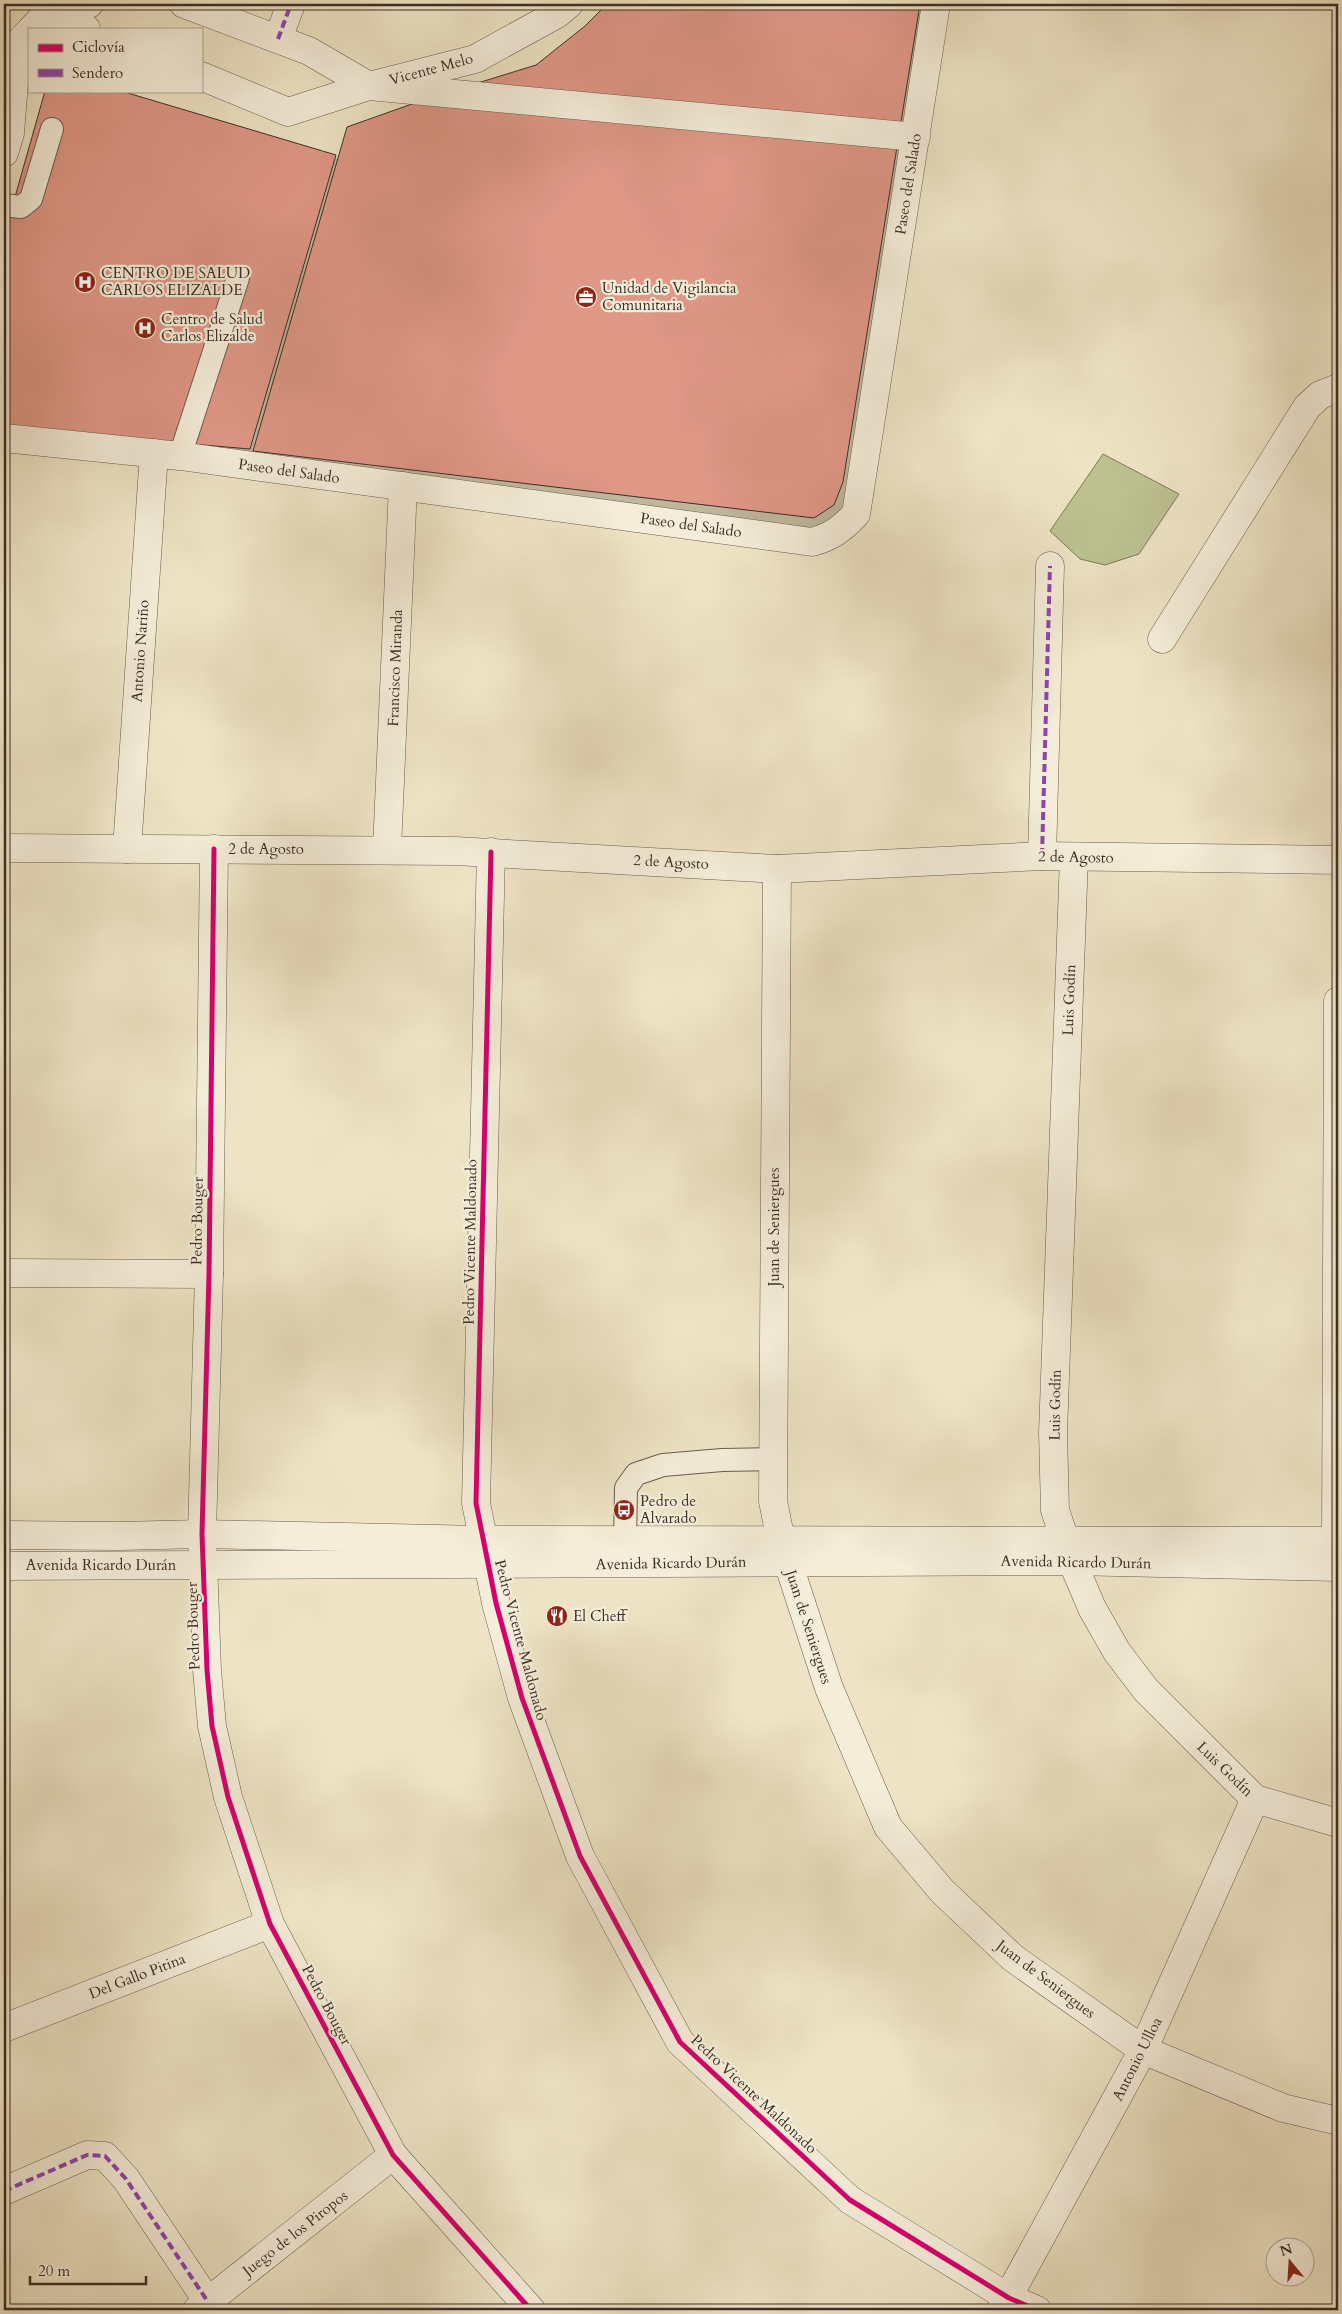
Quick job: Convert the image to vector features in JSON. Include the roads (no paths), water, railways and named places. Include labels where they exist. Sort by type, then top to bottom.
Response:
[{"type":"street","points":[[35,28],[89,4]]},
{"type":"street","name":"Vicente Melo","points":[[184,4],[309,51],[368,86]]},
{"type":"street","points":[[278,39],[291,4]]},
{"type":"street","name":"Vicente Melo","points":[[202,76],[288,112],[368,86],[475,59],[557,14],[569,4]]},
{"type":"street","name":"Paseo del Salado","points":[[4,438],[167,454],[812,542],[829,537],[844,527],[856,514],[936,4]]},
{"type":"street","points":[[4,153],[10,133],[26,32]]},
{"type":"street","points":[[368,86],[916,137]]},
{"type":"street","points":[[1162,639],[1308,407],[1320,395],[1338,388]]},
{"type":"street","name":"Antonio Nariño","points":[[127,849],[167,454]]},
{"type":"street","name":"Francisco Miranda","points":[[387,849],[402,486]]},
{"type":"street","points":[[1042,856],[1050,566]]},
{"type":"street","name":"2 de Agosto","points":[[4,848],[387,849],[491,852],[776,869],[1042,856],[1338,860]]},
{"type":"street","name":"Pedro Bouger","points":[[214,850],[202,1534],[207,1670],[212,1726],[228,1797],[270,1924],[393,2155],[531,2310]]},
{"type":"street","name":"Pedro Vicente Maldonado","points":[[491,852],[476,1503],[484,1552],[522,1698],[580,1856],[680,2042],[850,2200],[1005,2304],[1037,2310]]},
{"type":"street","name":"Luis Godín","points":[[1074,857],[1053,1433],[1055,1510],[1069,1551],[1096,1616],[1117,1652],[1146,1690],[1255,1799],[1338,1823]]},
{"type":"street","name":"Juan de Seniergues","points":[[776,869],[773,1501],[785,1552],[829,1688],[888,1827],[942,1891],[1013,1958],[1143,2050],[1283,2108],[1338,2121]]},
{"type":"street","points":[[1337,1550],[1338,1001]]},
{"type":"street","points":[[4,1273],[208,1274]]},
{"type":"street","name":"Avenida Ricardo Durán","points":[[4,1535],[118,1536],[202,1534],[484,1552],[1337,1550]]},
{"type":"street","name":"Avenida Ricardo Durán","points":[[4,1566],[204,1565],[484,1552],[625,1540],[785,1552]]},
{"type":"street","name":"Antonio Ulloa","points":[[1005,2304],[1143,2050],[1255,1799]]},
{"type":"street","name":"Del Gallo Pitina","points":[[4,2028],[270,1924]]},
{"type":"street","points":[[4,2191],[87,2155],[105,2156],[126,2179],[202,2306]]},
{"type":"street","name":"Juego de los Piropos","points":[[202,2306],[393,2155]]},
{"type":"lane","points":[[4,205],[21,207],[31,199],[52,129]]},
{"type":"lane","points":[[167,454],[238,278]]},
{"type":"lane","points":[[625,1540],[626,1488],[636,1474],[663,1466],[722,1460],[773,1459]]},
{"type":"place","name":"CENTRO DE SALUD CARLOS ELIZALDE","points":[[85,282]]},
{"type":"place","name":"Unidad de Vigilancia Comunitaria","points":[[586,297]]},
{"type":"place","name":"Centro de Salud Carlos Elizalde","points":[[145,328]]},
{"type":"place","name":"Pedro de Alvarado","points":[[624,1510]]},
{"type":"place","name":"El Cheff","points":[[557,1616]]}]
